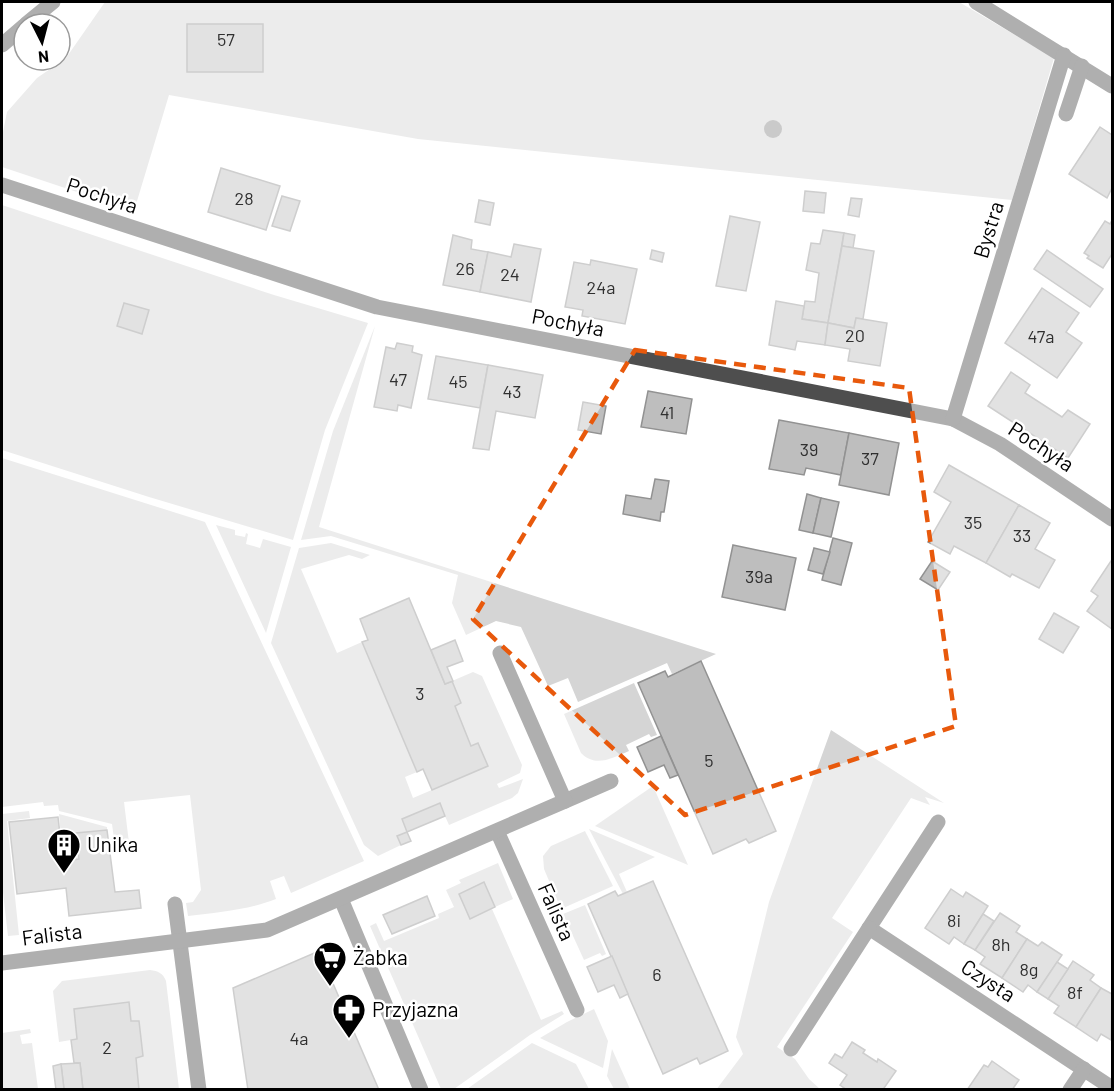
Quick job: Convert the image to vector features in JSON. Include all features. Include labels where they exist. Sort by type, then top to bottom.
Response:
[{"type":"street","points":[[40,12],[52,2]]},
{"type":"street","points":[[976,2],[1113,86]]},
{"type":"street","name":"Bystra","points":[[953,418],[1064,55]]},
{"type":"street","points":[[1066,114],[1082,66]]},
{"type":"street","name":"Pochyła","points":[[2,185],[377,307],[953,418],[999,444],[1113,519]]},
{"type":"street","points":[[500,653],[565,801]]},
{"type":"street","name":"Falista","points":[[2,963],[267,930],[611,781]]},
{"type":"street","points":[[791,1049],[938,822]]},
{"type":"street","name":"Falista","points":[[497,831],[577,1010]]},
{"type":"street","points":[[341,898],[421,1089]]},
{"type":"street","points":[[175,904],[199,1089]]},
{"type":"street","name":"Czysta","points":[[869,928],[1113,1088]]},
{"type":"street","points":[[1070,1089],[1084,1069]]},
{"type":"highlighted area","points":[[635,350],[909,388],[956,726],[685,815],[473,619]]},
{"type":"shaded area","points":[[105,2],[959,2],[1054,58],[1012,200],[418,139],[169,95],[134,211],[2,167],[2,137],[7,112],[37,78],[46,72],[72,72],[72,49]]},
{"type":"shaded area","points":[[2,205],[274,295],[368,323],[325,430],[293,540],[2,450]]},
{"type":"shaded area","points":[[375,326],[319,527],[716,654],[672,674],[667,663],[578,702],[568,678],[548,686],[521,627],[496,621],[466,635],[452,603],[458,575],[331,536],[301,540],[333,431]]},
{"type":"shaded area","points":[[2,458],[205,522],[364,861],[291,893],[284,876],[270,881],[276,899],[265,903],[188,916],[186,903],[193,902],[201,890],[190,795],[124,802],[130,851],[116,853],[112,824],[59,811],[58,805],[44,806],[43,802],[2,807]]},
{"type":"shaded area","points":[[216,525],[235,530],[235,535],[245,537],[246,533],[248,534],[246,544],[260,548],[263,539],[291,547],[266,633]]},
{"type":"shaded area","points":[[331,543],[370,555],[362,559],[349,555],[301,569],[337,653],[362,642],[417,772],[405,777],[413,798],[488,766],[478,743],[471,746],[455,706],[461,703],[452,681],[473,672],[482,676],[522,765],[520,773],[497,784],[499,788],[523,779],[518,793],[512,798],[449,825],[439,803],[402,819],[407,832],[397,836],[401,845],[378,856],[364,845],[271,643],[299,548]]},
{"type":"shaded area","points":[[634,683],[657,735],[651,737],[649,734],[626,745],[629,751],[610,759],[598,761],[587,758],[581,753],[564,714]]},
{"type":"shaded area","points":[[831,730],[944,803],[925,797],[930,805],[911,798],[832,918],[853,932],[777,1047],[795,1059],[809,1079],[820,1089],[716,1090],[743,1054],[736,1037],[769,902]]},
{"type":"shaded area","points":[[653,786],[688,865],[595,826]]},
{"type":"shaded area","points":[[29,811],[30,818],[7,821],[19,935],[8,936],[2,884],[2,814]]},
{"type":"shaded area","points":[[59,814],[107,827],[107,830],[77,833],[79,859],[63,861]]},
{"type":"shaded area","points":[[589,829],[655,857],[619,874],[627,892],[623,894]]},
{"type":"shaded area","points":[[585,831],[613,886],[561,909],[544,869],[543,856],[551,846]]},
{"type":"shaded area","points":[[498,863],[513,899],[495,907],[483,883],[459,894],[470,918],[492,909],[541,1020],[562,1011],[564,1014],[530,1035],[454,1089],[441,1089],[370,926],[376,923],[384,941],[439,918],[438,914],[454,907],[446,890],[461,883],[459,880]]},
{"type":"shaded area","points":[[585,905],[606,954],[602,956],[600,953],[584,960],[563,914]]},
{"type":"shaded area","points":[[150,970],[160,973],[166,981],[179,1089],[139,1089],[136,1058],[143,1056],[139,1021],[131,1021],[129,1003],[77,1039],[59,1042],[53,991],[62,981]]},
{"type":"shaded area","points":[[594,1009],[608,1041],[603,1068],[540,1038],[567,1022]]},
{"type":"shaded area","points":[[30,1029],[31,1033],[20,1035],[22,1044],[32,1043],[38,1089],[2,1089],[2,1033]]},
{"type":"shaded area","points":[[532,1043],[576,1064],[589,1089],[467,1089]]},
{"type":"shaded area","points":[[612,1049],[630,1089],[614,1089],[607,1076]]},
{"type":"building","points":[[187,24],[263,24],[263,72],[187,72]]},
{"type":"building","points":[[1100,127],[1112,135],[1112,188],[1107,198],[1069,174]]},
{"type":"building","points":[[221,168],[280,186],[266,230],[208,212]]},
{"type":"building","points":[[805,191],[826,193],[824,213],[803,211]]},
{"type":"building","points":[[282,196],[300,201],[290,231],[272,226]]},
{"type":"building","points":[[851,198],[862,199],[859,217],[848,215]]},
{"type":"building","points":[[479,200],[494,203],[490,225],[475,222]]},
{"type":"building","points":[[730,216],[760,222],[746,291],[716,286]]},
{"type":"building","points":[[1112,220],[1112,254],[1103,268],[1087,258],[1089,256],[1084,253],[1105,221],[1110,224]]},
{"type":"building","points":[[823,230],[844,233],[828,323],[802,319],[805,301],[815,302],[819,273],[806,270],[811,243],[820,244]]},
{"type":"building","points":[[844,233],[855,235],[853,248],[842,246]]},
{"type":"building","points":[[453,235],[472,240],[471,249],[488,252],[480,292],[443,285]]},
{"type":"building","points":[[514,244],[541,249],[531,302],[480,292],[488,252],[511,257]]},
{"type":"building","points":[[842,246],[874,251],[863,319],[856,318],[854,328],[828,323]]},
{"type":"building","points":[[652,250],[664,253],[662,262],[650,259]]},
{"type":"building","points":[[1047,250],[1103,289],[1090,307],[1034,269]]},
{"type":"building","points":[[591,260],[637,269],[625,324],[582,316],[583,310],[565,307],[574,262],[590,265]]},
{"type":"building","points":[[1042,288],[1079,313],[1066,332],[1082,343],[1057,378],[1005,343]]},
{"type":"building","points":[[776,301],[804,306],[802,319],[828,323],[825,345],[797,341],[795,350],[769,345]]},
{"type":"building","points":[[124,303],[149,310],[142,334],[117,326]]},
{"type":"building","points":[[856,318],[887,323],[880,366],[848,361],[850,349],[825,345],[828,323],[854,328]]},
{"type":"building","points":[[397,343],[413,346],[412,352],[422,355],[411,408],[398,405],[397,411],[374,407],[386,347],[395,349]]},
{"type":"building","points":[[436,356],[488,365],[480,408],[428,399]]},
{"type":"building","points":[[488,365],[543,375],[535,418],[496,411],[489,450],[473,448]]},
{"type":"building","points":[[1011,372],[1030,385],[1025,393],[1062,417],[1068,410],[1090,424],[1068,458],[988,406]]},
{"type":"building","points":[[648,391],[692,399],[686,434],[641,427]]},
{"type":"building","points":[[583,402],[606,406],[601,434],[578,430]]},
{"type":"building","points":[[779,420],[849,433],[841,475],[806,468],[804,475],[769,469]]},
{"type":"building","points":[[849,433],[899,443],[889,495],[839,485]]},
{"type":"building","points":[[949,465],[1019,505],[986,563],[954,546],[950,554],[928,542],[951,502],[934,492]]},
{"type":"building","points":[[655,479],[669,481],[664,512],[661,512],[660,521],[623,514],[626,495],[651,499]]},
{"type":"building","points":[[807,494],[821,498],[813,533],[799,530]]},
{"type":"building","points":[[821,498],[839,502],[831,537],[813,533]]},
{"type":"building","points":[[1019,505],[1050,523],[1035,549],[1055,560],[1039,588],[1012,574],[1010,577],[986,563]]},
{"type":"building","points":[[833,538],[852,543],[841,585],[822,580]]},
{"type":"building","points":[[733,545],[796,558],[785,610],[722,597]]},
{"type":"building","points":[[814,548],[830,552],[823,574],[808,570]]},
{"type":"building","points":[[932,561],[950,572],[938,590],[920,579]]},
{"type":"building","points":[[1111,561],[1112,629],[1087,611],[1098,596],[1091,591]]},
{"type":"building","points":[[409,598],[445,684],[452,681],[461,703],[455,706],[471,746],[478,743],[488,766],[432,790],[423,769],[417,772],[362,642],[368,640],[360,619]]},
{"type":"building","points":[[1054,613],[1079,627],[1063,653],[1039,639]]},
{"type":"building","points":[[455,640],[463,661],[447,667],[453,681],[445,684],[431,650]]},
{"type":"building","points":[[701,661],[776,831],[749,843],[746,839],[713,854],[638,683],[665,671],[668,677]]},
{"type":"building","points":[[661,736],[678,775],[670,778],[664,765],[648,772],[637,747]]},
{"type":"building","points":[[440,803],[445,816],[407,832],[402,819]]},
{"type":"building","name":"Unika","points":[[58,817],[63,861],[79,859],[76,833],[107,830],[115,892],[139,890],[141,908],[69,916],[66,888],[17,894],[9,822]]},
{"type":"building","points":[[407,832],[411,841],[401,845],[397,836]]},
{"type":"building","points":[[653,881],[728,1051],[700,1064],[697,1058],[663,1074],[588,904],[615,891],[618,896]]},
{"type":"building","points":[[484,882],[495,907],[470,919],[459,894]]},
{"type":"building","points":[[951,889],[963,897],[966,892],[988,906],[964,944],[954,937],[949,944],[925,928]]},
{"type":"building","points":[[427,896],[435,916],[392,934],[383,915]]},
{"type":"building","points":[[1000,913],[1020,926],[1016,932],[1027,939],[1002,978],[980,964],[985,957],[975,950]]},
{"type":"building","points":[[983,914],[994,921],[975,950],[964,944]]},
{"type":"building","points":[[1027,939],[1038,946],[1042,942],[1062,955],[1037,992],[1028,985],[1023,992],[1002,978]]},
{"type":"building","points":[[319,951],[379,1090],[248,1090],[233,988]]},
{"type":"building","points":[[612,956],[628,994],[620,998],[614,985],[598,992],[587,967]]},
{"type":"building","points":[[1073,961],[1094,975],[1090,980],[1101,988],[1076,1027],[1054,1013],[1059,1006],[1048,999]]},
{"type":"building","points":[[1057,962],[1068,969],[1048,999],[1037,992]]},
{"type":"building","points":[[1101,988],[1112,994],[1111,1040],[1101,1034],[1097,1041],[1076,1027]]},
{"type":"building","points":[[129,1002],[131,1021],[139,1021],[143,1056],[136,1058],[139,1090],[83,1090],[80,1063],[74,1063],[71,1040],[77,1039],[74,1009]]},
{"type":"building","points":[[852,1042],[865,1050],[863,1053],[877,1062],[878,1059],[896,1071],[884,1088],[885,1090],[847,1090],[840,1085],[847,1075],[829,1063],[835,1054],[842,1058]]},
{"type":"building","points":[[992,1061],[1019,1080],[1012,1090],[967,1090],[984,1065],[988,1067]]},
{"type":"building","points":[[80,1063],[83,1090],[64,1090],[61,1064]]},
{"type":"building","points":[[61,1064],[64,1089],[56,1090],[53,1066]]},
{"type":"place","name":"Unika","points":[[64,874]]},
{"type":"place","name":"Żabka","points":[[330,987]]},
{"type":"place","name":"Przyjazna","points":[[349,1039]]}]
